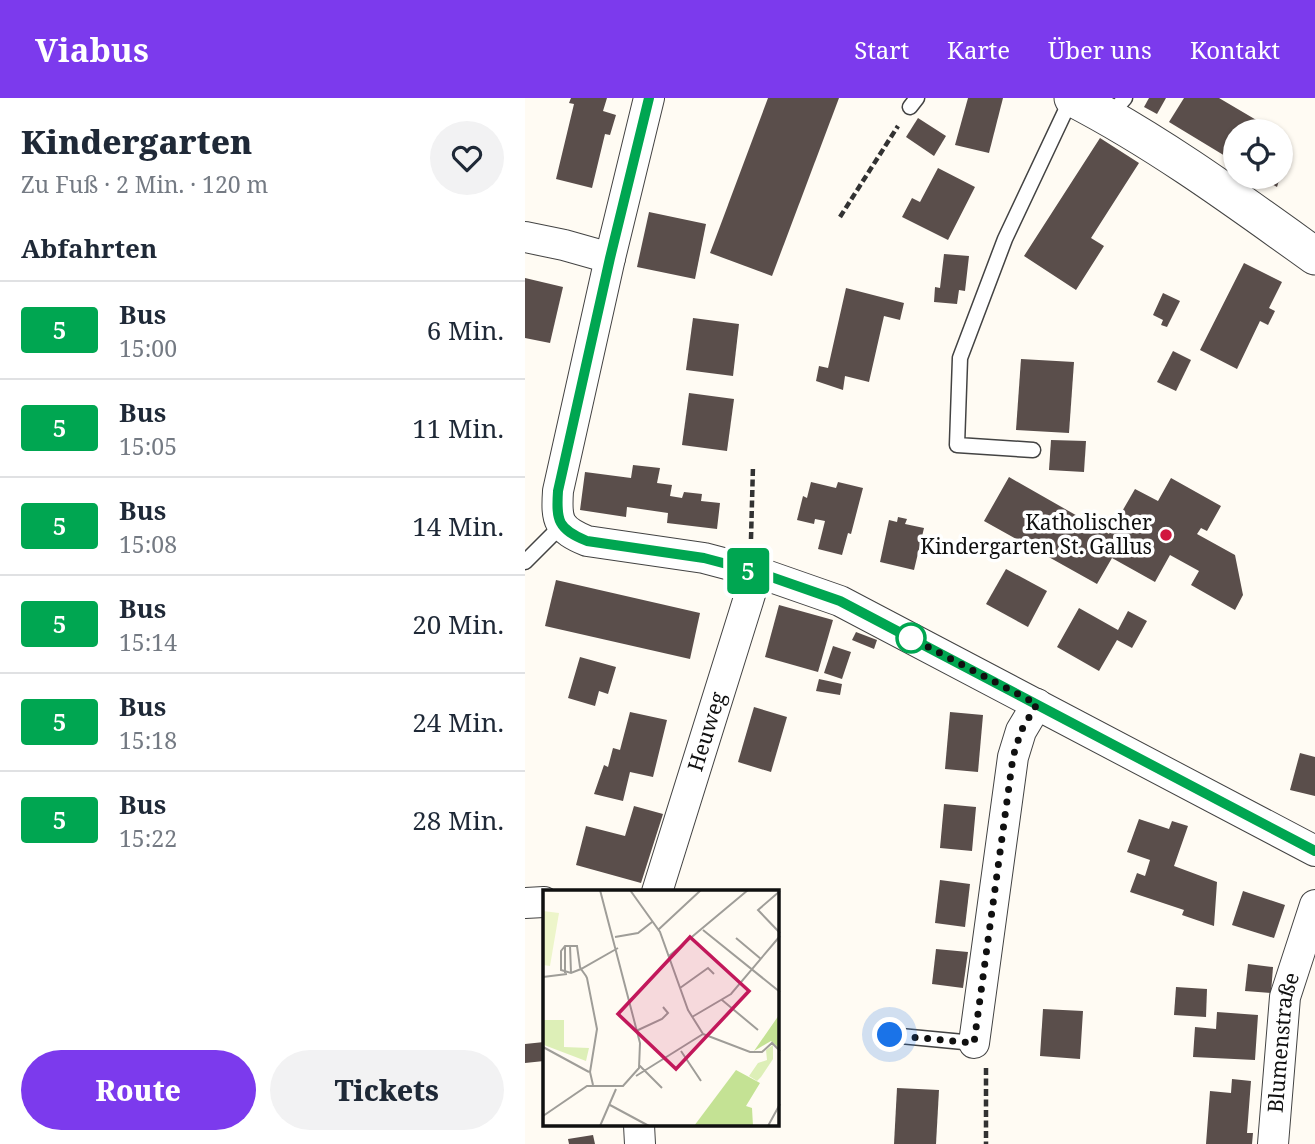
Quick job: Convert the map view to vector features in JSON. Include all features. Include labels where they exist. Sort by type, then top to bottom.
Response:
[{"type":"street","points":[[649,98],[558,491],[557,509],[561,526],[570,534],[587,541],[704,558],[754,571],[840,601],[1315,851]]},
{"type":"street","points":[[1072,98],[1117,107],[1224,191],[1315,256]]},
{"type":"street","points":[[525,237],[564,244],[610,258]]},
{"type":"street","name":"Heuweg","points":[[658,890],[754,571]]},
{"type":"street","points":[[974,1043],[1013,757],[1021,731],[1037,704]]},
{"type":"street","points":[[525,903],[543,902]]},
{"type":"street","name":"Blumenstraße","points":[[1273,1144],[1285,997],[1315,905]]},
{"type":"street","points":[[639,1126],[640,1144]]},
{"type":"lane","points":[[1034,450],[957,445],[960,358],[1005,239],[1072,98]]},
{"type":"lane","points":[[525,562],[561,526]]},
{"type":"lane","points":[[890,1035],[974,1043]]},
{"type":"path","points":[[840,217],[913,103]]},
{"type":"path","points":[[753,466],[754,571]]},
{"type":"path","points":[[974,1043],[986,1063],[986,1144]]},
{"type":"building","points":[[571,98],[607,98],[603,111],[616,115],[610,135],[605,134],[592,188],[556,179],[574,104],[569,103]]},
{"type":"building","points":[[768,98],[839,98],[772,276],[710,253]]},
{"type":"building","points":[[968,98],[1003,98],[989,153],[955,145]]},
{"type":"building","points":[[1149,98],[1166,98],[1157,114],[1144,107]]},
{"type":"building","points":[[1184,98],[1219,98],[1255,119],[1223,119],[1223,155],[1169,122]]},
{"type":"building","points":[[918,118],[946,136],[934,156],[906,137]]},
{"type":"building","points":[[1100,138],[1139,163],[1091,238],[1104,246],[1076,290],[1024,256]]},
{"type":"building","points":[[938,168],[975,187],[948,240],[902,217],[912,198],[920,202]]},
{"type":"building","points":[[649,212],[706,224],[695,279],[637,267]]},
{"type":"building","points":[[944,254],[969,256],[965,291],[959,290],[957,304],[934,302],[935,287],[940,288]]},
{"type":"building","points":[[1244,263],[1282,282],[1269,308],[1275,311],[1268,325],[1260,321],[1237,369],[1200,350]]},
{"type":"building","points":[[525,278],[563,287],[550,343],[525,338]]},
{"type":"building","points":[[846,288],[904,303],[900,320],[884,316],[869,382],[845,376],[843,390],[816,381],[819,366],[828,368]]},
{"type":"building","points":[[1163,293],[1180,301],[1167,327],[1161,325],[1163,320],[1153,315]]},
{"type":"building","points":[[693,318],[739,324],[733,376],[686,370]]},
{"type":"building","points":[[1173,351],[1191,360],[1176,391],[1157,382]]},
{"type":"building","points":[[1021,359],[1074,362],[1069,433],[1016,430]]},
{"type":"building","points":[[689,393],[734,399],[727,451],[682,445]]},
{"type":"building","points":[[1051,440],[1086,441],[1084,472],[1049,470]]},
{"type":"building","points":[[633,465],[660,468],[657,483],[672,485],[670,496],[682,498],[684,492],[702,494],[701,501],[720,503],[717,529],[667,523],[668,513],[627,507],[626,517],[580,510],[585,472],[631,478]]},
{"type":"building","points":[[1009,477],[1109,534],[1135,489],[1158,501],[1171,478],[1221,506],[1207,531],[1201,528],[1197,534],[1235,555],[1243,595],[1235,610],[1191,585],[1199,571],[1170,555],[1155,582],[1112,558],[1097,584],[984,521]]},
{"type":"building","points":[[811,482],[836,488],[838,482],[863,488],[851,534],[848,533],[842,555],[818,549],[825,521],[815,519],[814,524],[797,520],[803,496],[807,498]]},
{"type":"building","points":[[898,517],[907,519],[905,524],[924,528],[914,570],[880,562],[889,520],[897,522]]},
{"type":"building","points":[[1006,569],[1047,591],[1028,627],[986,604]]},
{"type":"building","points":[[556,580],[700,613],[690,659],[545,626]]},
{"type":"building","points":[[779,605],[833,620],[818,672],[765,657]]},
{"type":"building","points":[[1079,608],[1118,630],[1128,611],[1147,621],[1132,648],[1117,640],[1099,671],[1057,647]]},
{"type":"building","points":[[856,632],[877,640],[874,649],[852,640]]},
{"type":"building","points":[[833,646],[851,652],[842,679],[824,673]]},
{"type":"building","points":[[580,657],[616,667],[608,694],[599,691],[595,706],[568,698]]},
{"type":"building","points":[[819,679],[842,684],[840,695],[816,691]]},
{"type":"building","points":[[754,707],[787,717],[771,772],[738,762]]},
{"type":"building","points":[[630,712],[667,720],[653,777],[630,772],[623,801],[594,794],[604,765],[608,767],[613,748],[620,750]]},
{"type":"building","points":[[950,712],[983,715],[978,772],[945,769]]},
{"type":"building","points":[[1300,753],[1315,757],[1315,796],[1290,790]]},
{"type":"building","points":[[944,804],[976,807],[972,851],[940,848]]},
{"type":"building","points":[[634,806],[663,814],[641,883],[576,865],[586,826],[625,836]]},
{"type":"building","points":[[1139,819],[1169,829],[1172,821],[1188,826],[1174,866],[1217,882],[1214,926],[1182,915],[1184,910],[1130,892],[1137,873],[1145,876],[1150,860],[1127,852]]},
{"type":"building","points":[[940,880],[970,884],[965,927],[935,923]]},
{"type":"building","points":[[1243,891],[1285,905],[1274,938],[1232,925]]},
{"type":"building","points":[[936,949],[968,952],[963,988],[932,984]]},
{"type":"building","points":[[1248,964],[1273,967],[1271,993],[1245,991]]},
{"type":"building","points":[[1176,987],[1207,989],[1206,1017],[1174,1015]]},
{"type":"building","points":[[1043,1009],[1083,1011],[1080,1059],[1040,1056]]},
{"type":"building","points":[[1217,1012],[1258,1015],[1255,1060],[1193,1057],[1195,1027],[1216,1029]]},
{"type":"building","points":[[543,1042],[543,1061],[525,1063],[525,1044]]},
{"type":"building","points":[[1232,1079],[1251,1081],[1247,1133],[1253,1133],[1252,1144],[1206,1144],[1210,1091],[1231,1093]]},
{"type":"building","points":[[897,1088],[939,1090],[936,1144],[894,1144]]},
{"type":"building","points":[[593,1135],[595,1144],[569,1144],[568,1139]]},
{"type":"bus line","name":"5","points":[[649,98],[558,491],[557,509],[561,526],[570,534],[587,541],[704,558],[757,572],[840,601],[1315,851]]},
{"type":"place","name":"Katholischer Kindergarten St. Gallus","points":[[1166,535]]},
{"type":"route","points":[[890,1035],[974,1043],[1013,757],[1021,731],[1037,704],[911,638]]}]
